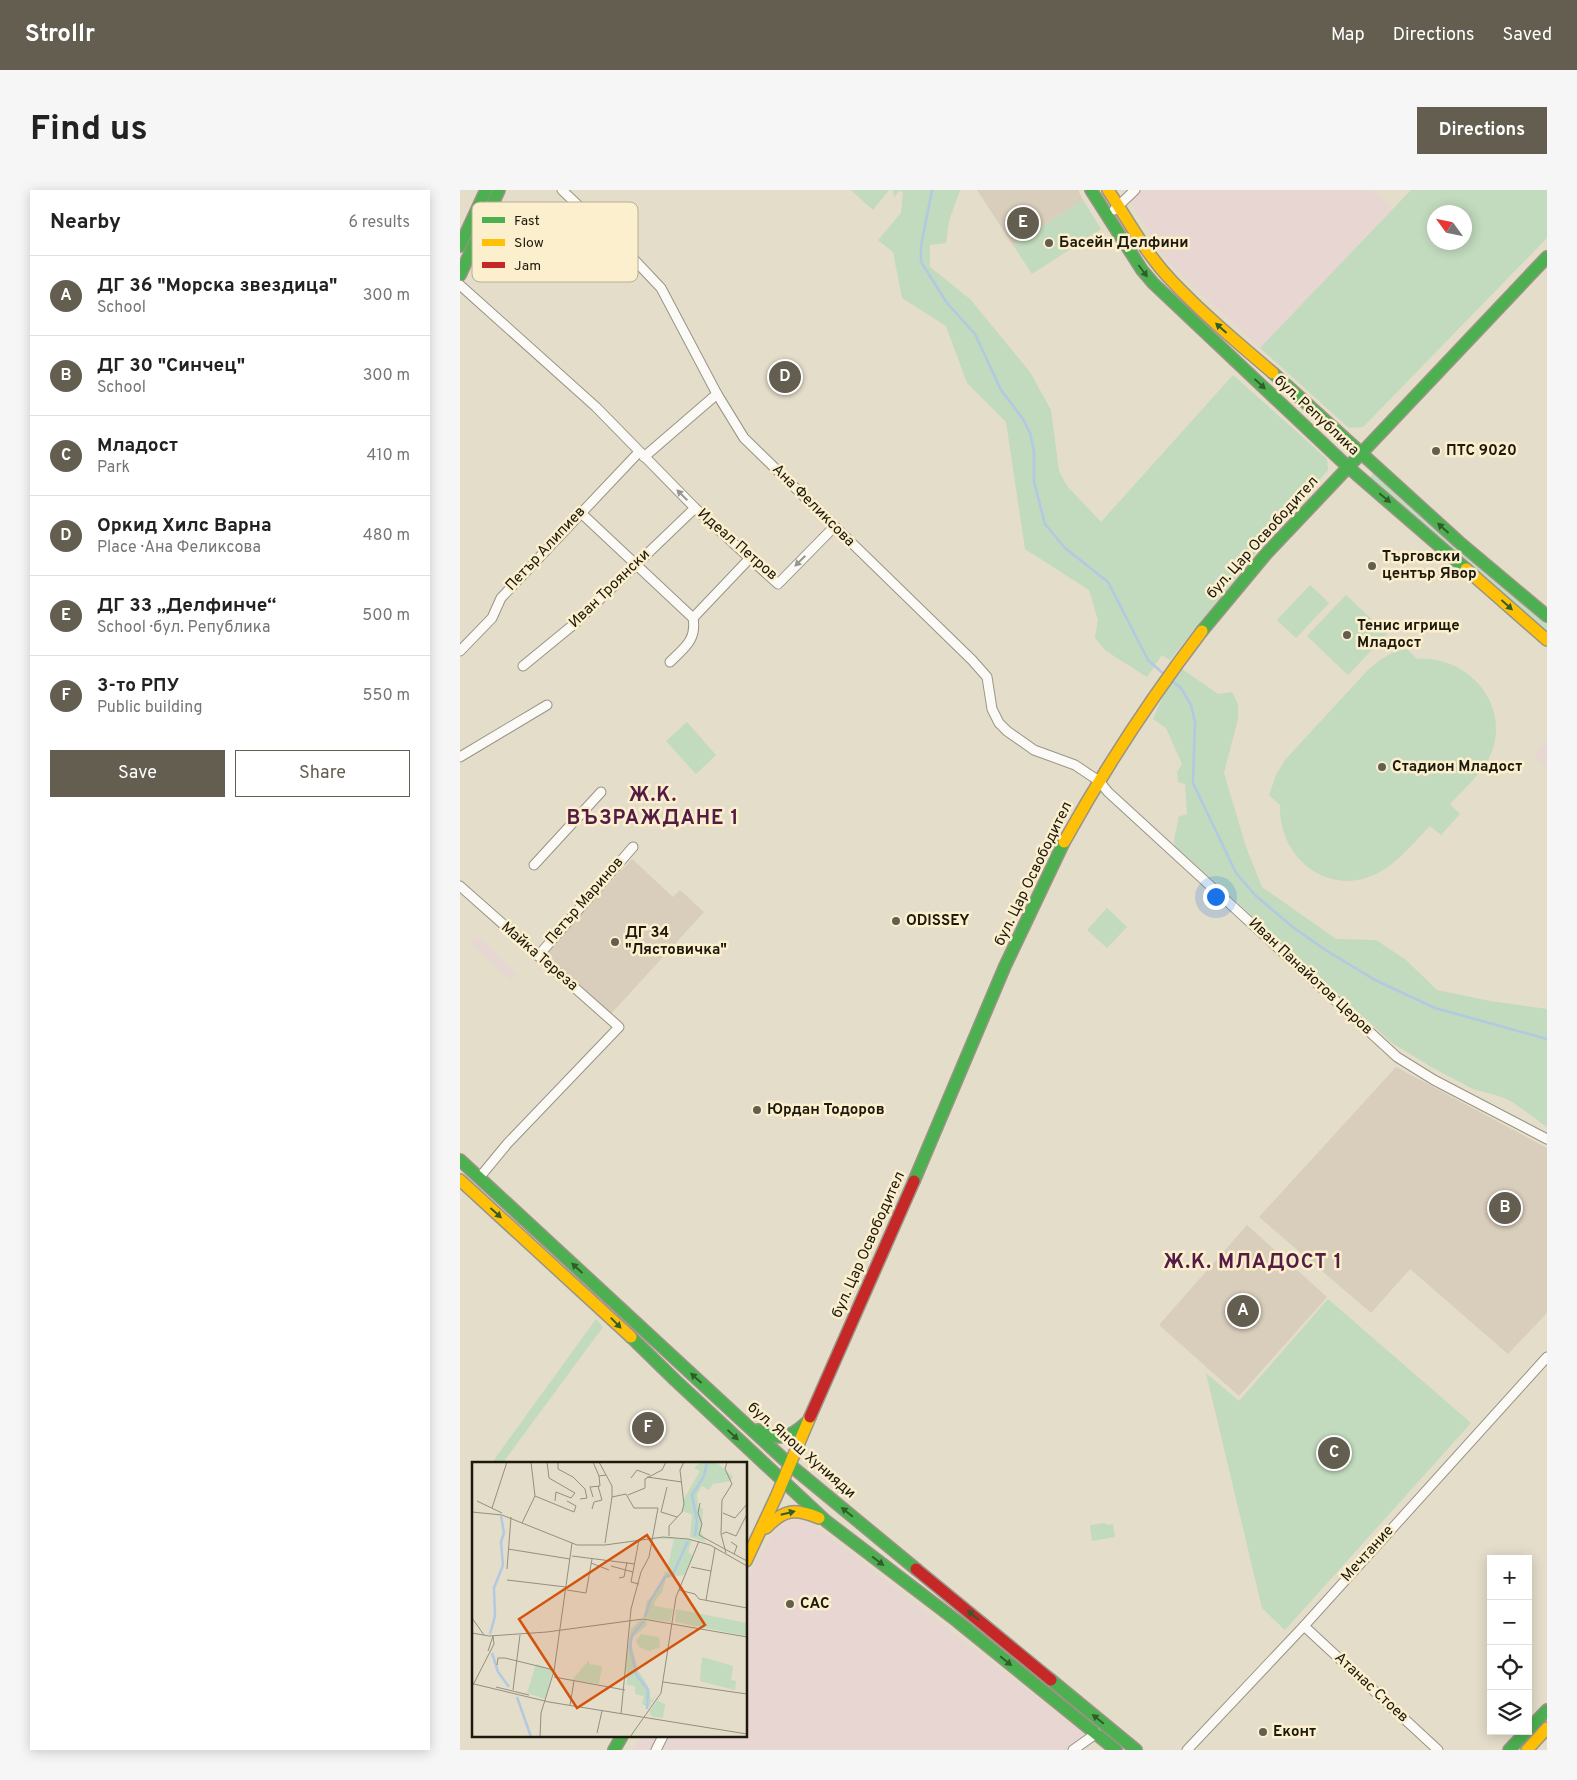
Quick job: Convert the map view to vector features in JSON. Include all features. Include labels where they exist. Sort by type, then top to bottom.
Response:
[{"type":"street","points":[[480,202],[486,190]]},
{"type":"street","points":[[493,202],[499,190]]},
{"type":"street","name":"Ана Феликсова","points":[[562,190],[575,202]]},
{"type":"street","name":"бул. Република","points":[[1091,190],[1106,216],[1142,270],[1153,283],[1348,467],[1407,516],[1547,640]]},
{"type":"street","name":"бул. Република","points":[[1108,190],[1152,258],[1171,280],[1219,326],[1459,542],[1547,616]]},
{"type":"street","points":[[1106,216],[1135,190]]},
{"type":"street","points":[[460,246],[472,220]]},
{"type":"street","points":[[460,275],[472,249]]},
{"type":"street","name":"бул. Цар Освободител","points":[[748,1557],[783,1482],[808,1421],[945,1112],[1035,900],[1061,847],[1099,781],[1176,664],[1204,627],[1266,554],[1547,256]]},
{"type":"street","name":"Ана Феликсова","points":[[638,264],[661,288],[717,394],[744,438],[972,660],[987,677],[992,709],[999,723],[1007,731],[1034,750],[1075,765],[1099,781]]},
{"type":"street","name":"Идеал Петров","points":[[460,285],[596,407],[694,508],[778,584],[834,527]]},
{"type":"street","name":"Петър Алипиев","points":[[460,651],[492,618],[500,598],[580,512],[642,455],[717,394]]},
{"type":"street","name":"Иван Троянски","points":[[523,666],[573,624],[694,508]]},
{"type":"street","points":[[580,512],[693,618],[694,629],[692,639],[670,662]]},
{"type":"street","points":[[693,618],[750,558]]},
{"type":"street","points":[[460,757],[547,706]]},
{"type":"street","name":"Иван Панайотов Церов","points":[[1099,781],[1108,792],[1397,1057],[1434,1080],[1547,1139]]},
{"type":"street","points":[[534,865],[601,792]]},
{"type":"street","name":"Петър Маринов","points":[[538,956],[633,847]]},
{"type":"street","name":"Майка Тереза","points":[[460,886],[619,1027],[508,1144],[479,1178]]},
{"type":"street","name":"бул. Янош Хунияди","points":[[460,1160],[790,1464],[1136,1750]]},
{"type":"street","points":[[460,1180],[608,1314],[826,1521],[949,1616],[1116,1750]]},
{"type":"street","name":"Мечтание","points":[[1187,1750],[1304,1626],[1547,1357]]},
{"type":"street","points":[[745,1422],[764,1433],[781,1438],[796,1433],[808,1421]]},
{"type":"street","points":[[758,1538],[776,1517],[786,1513],[798,1511],[808,1513],[826,1521]]},
{"type":"street","name":"Атанас Стоев","points":[[1304,1626],[1438,1750]]},
{"type":"street","points":[[1532,1727],[1547,1710]]},
{"type":"street","points":[[1527,1750],[1547,1728]]},
{"type":"street","points":[[1074,1750],[1097,1733]]},
{"type":"street","points":[[1509,1750],[1524,1735]]},
{"type":"street","points":[[614,1750],[621,1738]]},
{"type":"street","points":[[656,1750],[662,1738]]},
{"type":"shaded area","points":[[977,190],[1078,190],[1083,200],[1013,245]]},
{"type":"shaded area","points":[[1123,190],[1373,190],[1392,209],[1260,348],[1166,260]]},
{"type":"shaded area","points":[[1547,740],[1547,767],[1534,755]]},
{"type":"shaded area","points":[[632,859],[673,897],[680,890],[704,912],[609,1016],[543,955]]},
{"type":"shaded area","points":[[478,936],[517,975],[510,980],[471,942]]},
{"type":"shaded area","points":[[1396,1067],[1547,1148],[1547,1313],[1508,1354],[1410,1269],[1371,1313],[1259,1217]]},
{"type":"shaded area","points":[[1247,1225],[1327,1297],[1239,1396],[1159,1325]]},
{"type":"shaded area","points":[[798,1519],[811,1523],[1085,1735],[1066,1750],[632,1750],[641,1738],[748,1738],[748,1576],[775,1531],[785,1523]]},
{"type":"green space","points":[[851,190],[889,190],[873,210]]},
{"type":"green space","points":[[893,190],[960,190],[949,221],[946,243],[930,245],[930,267],[970,299],[1030,372],[1051,410],[1059,471],[1067,486],[1101,522],[1233,375],[1327,459],[1328,470],[1270,535],[1170,660],[1162,655],[1147,677],[1106,651],[1095,638],[1098,620],[1089,590],[1025,549],[1006,422],[967,383],[946,326],[902,298],[893,252],[878,240],[901,213],[903,192],[899,191],[894,197]]},
{"type":"green space","points":[[1411,190],[1547,190],[1547,238],[1363,427],[1349,428],[1260,348]]},
{"type":"green space","points":[[1083,200],[1101,229],[1032,274],[1013,245]]},
{"type":"green space","points":[[1377,469],[1547,616],[1547,640],[1366,482]]},
{"type":"green space","name":"Тенис игрище Младост","points":[[1310,585],[1329,603],[1296,638],[1277,620]]},
{"type":"green space","name":"Тенис игрище Младост","points":[[1346,595],[1387,634],[1348,675],[1307,636]]},
{"type":"green space","name":"Стадион Младост","points":[[1407,649],[1417,659],[1436,660],[1454,666],[1470,676],[1482,689],[1491,705],[1496,722],[1495,741],[1488,760],[1450,804],[1460,814],[1441,835],[1430,826],[1398,859],[1376,874],[1357,880],[1340,881],[1323,876],[1308,868],[1296,856],[1287,841],[1282,824],[1280,805],[1269,795],[1276,775],[1285,760],[1367,671],[1386,657]]},
{"type":"green space","points":[[1182,669],[1218,694],[1232,692],[1238,704],[1238,719],[1224,773],[1246,847],[1262,887],[1336,939],[1376,940],[1406,960],[1437,990],[1490,1001],[1547,1009],[1547,1127],[1514,1103],[1502,1097],[1473,1089],[1392,1043],[1175,846],[1174,839],[1178,817],[1187,814],[1185,784],[1178,782],[1177,772],[1182,764],[1166,728],[1153,719],[1162,698]]},
{"type":"green space","points":[[687,722],[716,755],[696,774],[666,741]]},
{"type":"green space","points":[[1107,908],[1127,927],[1107,948],[1087,930]]},
{"type":"green space","points":[[1328,1299],[1471,1423],[1285,1630],[1262,1608],[1206,1373],[1239,1401]]},
{"type":"green space","points":[[596,1319],[603,1327],[503,1462],[492,1462]]},
{"type":"green space","points":[[1105,1523],[1106,1525],[1113,1524],[1115,1537],[1092,1541],[1090,1525]]},
{"type":"waterway","points":[[932,190],[921,246],[921,262],[947,303],[975,334],[1001,390],[1023,419],[1030,433],[1034,451],[1034,482],[1045,524],[1065,548],[1108,582],[1148,660],[1165,675]]},
{"type":"waterway","points":[[1171,680],[1181,688],[1191,705],[1195,722],[1193,783],[1236,873],[1256,896],[1294,928],[1327,951],[1375,980],[1435,1008],[1547,1039]]},
{"type":"traffic: fast","points":[[480,202],[486,190]]},
{"type":"traffic: fast","points":[[493,202],[499,190]]},
{"type":"traffic: fast","points":[[1091,190],[1142,270],[1153,283],[1348,467],[1466,569]]},
{"type":"traffic: fast","points":[[460,246],[472,220]]},
{"type":"traffic: fast","points":[[460,275],[472,249]]},
{"type":"traffic: fast","points":[[1202,631],[1266,554],[1547,257]]},
{"type":"traffic: fast","points":[[1273,373],[1459,542],[1547,616]]},
{"type":"traffic: fast","points":[[914,1181],[1005,966],[1064,842]]},
{"type":"traffic: fast","points":[[460,1160],[790,1465],[916,1569]]},
{"type":"traffic: fast","points":[[631,1337],[826,1521],[957,1621],[1116,1750]]},
{"type":"traffic: fast","points":[[758,1430],[772,1436],[783,1437],[806,1423]]},
{"type":"traffic: fast","points":[[1051,1680],[1136,1750]]},
{"type":"traffic: fast","points":[[1532,1726],[1547,1710]]},
{"type":"traffic: fast","points":[[1509,1750],[1523,1735]]},
{"type":"traffic: fast","points":[[614,1750],[621,1738]]},
{"type":"traffic: slow","points":[[1108,190],[1145,248],[1171,280],[1208,316],[1273,373]]},
{"type":"traffic: slow","points":[[1466,569],[1547,640]]},
{"type":"traffic: slow","points":[[1064,842],[1129,734],[1202,631]]},
{"type":"traffic: slow","points":[[460,1180],[631,1337]]},
{"type":"traffic: slow","points":[[748,1557],[810,1417]]},
{"type":"traffic: slow","points":[[766,1528],[778,1517],[790,1512],[803,1513],[819,1518]]},
{"type":"traffic: slow","points":[[1527,1750],[1547,1728]]},
{"type":"traffic: jam","points":[[810,1417],[914,1181]]},
{"type":"traffic: jam","points":[[916,1569],[1051,1680]]},
{"type":"place","name":"ДГ 33 „Делфинче“","points":[[1023,223]]},
{"type":"place","name":"Басейн Делфини","points":[[1049,243]]},
{"type":"place","name":"Оркид Хилс Варна","points":[[785,377]]},
{"type":"place","name":"ПТС 9020","points":[[1436,451]]},
{"type":"place","name":"Търговски център Явор","points":[[1372,566]]},
{"type":"place","name":"Тенис игрище Младост","points":[[1347,635]]},
{"type":"place","name":"Стадион Младост","points":[[1382,767]]},
{"type":"place","name":"ODISSEY","points":[[896,921]]},
{"type":"place","name":"ДГ 34 \"Лястовичка\"","points":[[615,942]]},
{"type":"place","name":"Юрдан Тодоров","points":[[757,1110]]},
{"type":"place","name":"ДГ 30 \"Синчец\"","points":[[1505,1208]]},
{"type":"place","name":"ДГ 36 \"Морска звездица\"","points":[[1243,1311]]},
{"type":"place","name":"3-то РПУ","points":[[648,1428]]},
{"type":"place","name":"Младост","points":[[1334,1453]]},
{"type":"place","name":"САС","points":[[790,1604]]},
{"type":"place","name":"Еконт","points":[[1263,1732]]},
{"type":"district","name":"Ж.К. ВЪЗРАЖДАНЕ 1","points":[[653,808]]},
{"type":"district","name":"Ж.К. МЛАДОСТ 1","points":[[1253,1263]]}]
